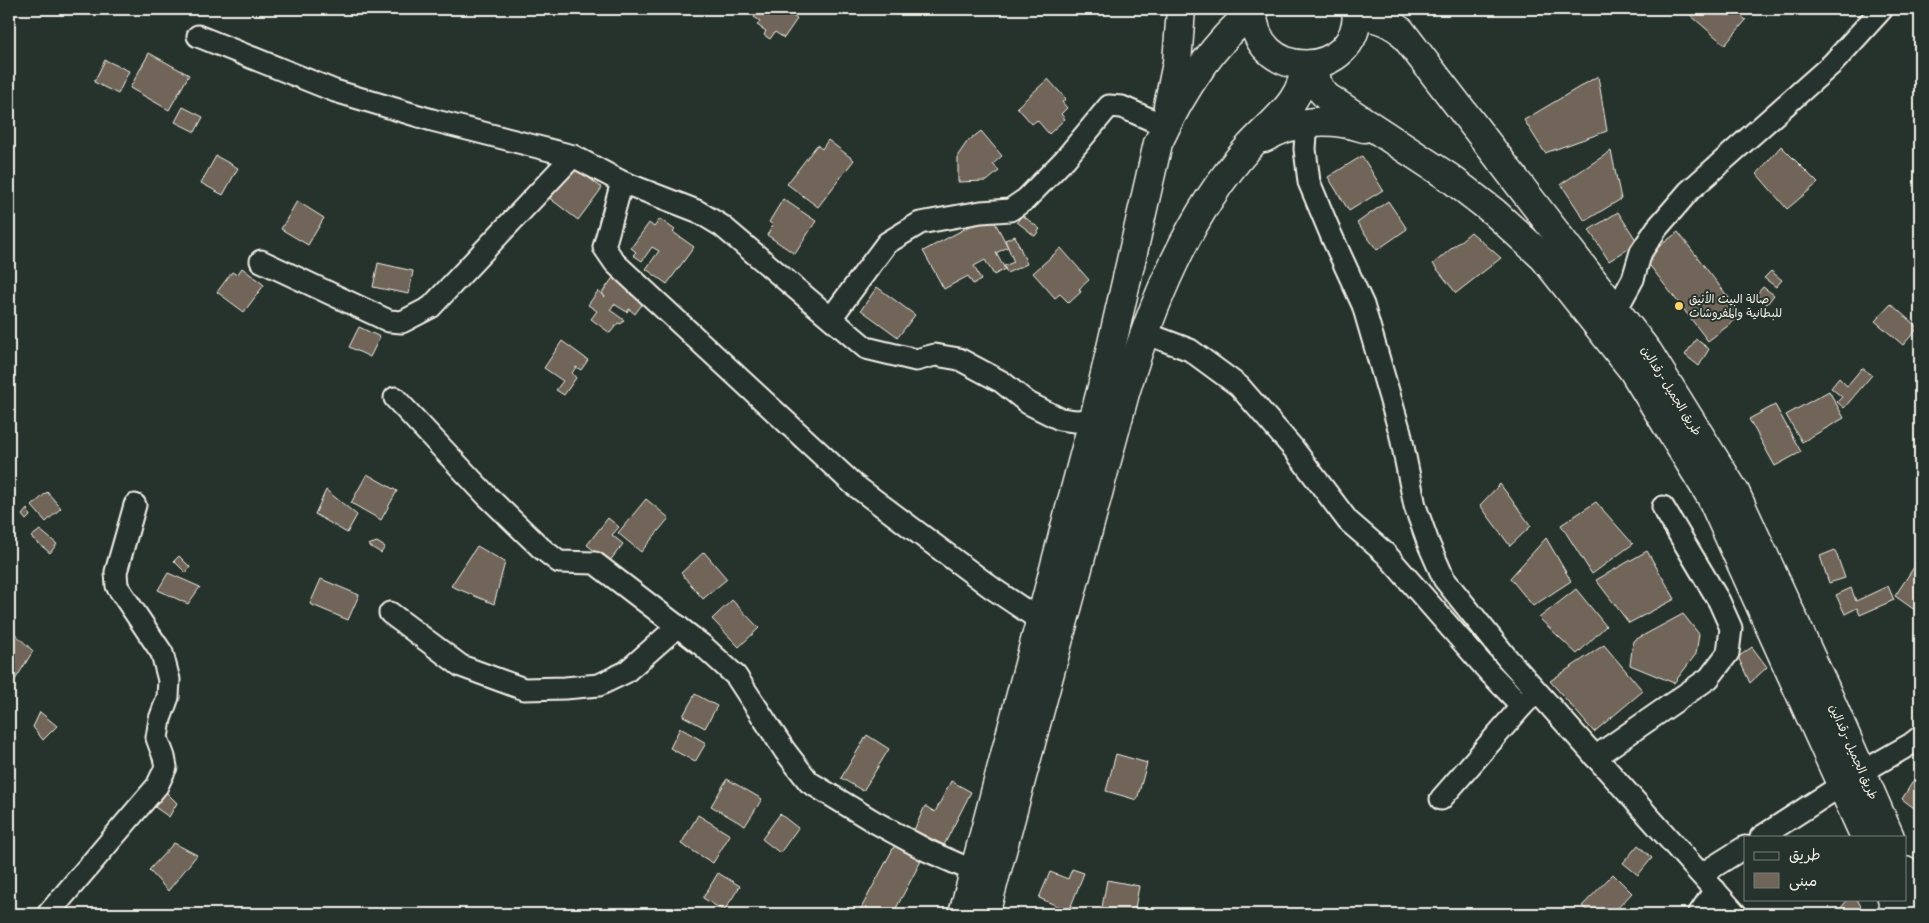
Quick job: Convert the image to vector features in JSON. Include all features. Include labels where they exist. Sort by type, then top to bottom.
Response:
[{"type":"main road","points":[[985,914],[1113,390],[1160,134],[1177,63],[1181,9]]},
{"type":"main road","points":[[1160,134],[1175,106],[1208,58],[1248,9]]},
{"type":"main road","points":[[1248,9],[1256,32],[1268,49],[1285,61],[1309,65],[1329,59],[1344,49],[1356,28],[1357,12]]},
{"type":"main road","name":"طريق الجميل -رقدالين","points":[[1357,12],[1381,19],[1401,31],[1648,352],[1734,492],[1852,778],[1864,836]]},
{"type":"main road","points":[[964,914],[1093,420],[1113,390],[1144,333],[1196,219],[1228,171],[1249,146],[1296,98],[1309,65]]},
{"type":"main road","name":"طريق الجميل -رقدالين","points":[[1309,65],[1319,88],[1327,97],[1450,178],[1487,206],[1544,258],[1632,369],[1711,497],[1852,778],[1889,836]]},
{"type":"main road","points":[[1249,146],[1278,130],[1306,122],[1326,120],[1346,123],[1386,137]]},
{"type":"main road","points":[[1906,873],[1920,905]]},
{"type":"main road","points":[[1892,900],[1898,914]]},
{"type":"street","points":[[1616,310],[1633,279],[1641,252],[1657,228],[1689,191],[1832,63],[1882,9]]},
{"type":"street","points":[[198,36],[335,91],[432,120],[574,156],[622,182],[697,211],[722,226],[866,348],[916,360],[935,355],[959,359],[1002,382],[1028,403],[1060,419],[1093,420]]},
{"type":"street","points":[[831,318],[887,243],[920,223],[981,212],[1010,210],[1026,199],[1064,159],[1109,106],[1122,107],[1160,134]]},
{"type":"street","points":[[1306,122],[1305,149],[1309,182],[1364,305],[1400,432],[1415,506],[1429,545],[1444,579],[1502,652],[1530,699]]},
{"type":"street","points":[[261,261],[389,321],[402,322],[431,307],[574,156]]},
{"type":"street","points":[[622,182],[604,247],[615,264],[853,484],[992,588],[1041,621]]},
{"type":"street","points":[[1144,333],[1190,350],[1239,386],[1293,448],[1348,522],[1386,554],[1490,673],[1530,699],[1595,757],[1736,914]]},
{"type":"street","points":[[394,398],[486,495],[541,548],[559,562],[595,563],[702,645],[736,676],[785,751],[809,782],[873,821],[928,851],[976,872]]},
{"type":"street","points":[[48,914],[157,786],[166,767],[157,738],[160,719],[168,697],[169,680],[162,653],[116,586],[116,572],[135,505]]},
{"type":"street","points":[[1595,757],[1709,678],[1728,653],[1731,628],[1719,601],[1663,507]]},
{"type":"street","points":[[390,613],[461,666],[524,689],[599,685],[626,672],[678,626]]},
{"type":"street","points":[[1441,798],[1530,699]]},
{"type":"street","points":[[1763,836],[1920,737]]},
{"type":"street","points":[[1699,914],[1709,882],[1744,848]]},
{"type":"building","points":[[759,9],[792,9],[789,13],[797,19],[784,38],[775,32],[770,39],[764,35],[766,31],[757,25],[760,21],[754,17]]},
{"type":"building","points":[[1693,9],[1733,9],[1746,20],[1725,45],[1689,14]]},
{"type":"building","points":[[149,53],[189,75],[169,110],[130,88]]},
{"type":"building","points":[[105,60],[129,71],[118,94],[94,82]]},
{"type":"building","points":[[1598,76],[1607,131],[1545,153],[1524,120]]},
{"type":"building","points":[[1048,79],[1066,99],[1062,102],[1067,108],[1061,114],[1065,119],[1049,134],[1037,120],[1032,124],[1017,107]]},
{"type":"building","points":[[183,107],[203,117],[195,132],[175,122]]},
{"type":"building","points":[[981,131],[1002,156],[993,164],[999,171],[987,181],[958,182],[958,155],[967,142]]},
{"type":"building","points":[[828,140],[854,160],[818,207],[787,184],[817,145],[822,149]]},
{"type":"building","points":[[1781,146],[1818,183],[1787,209],[1757,174]]},
{"type":"building","points":[[1611,151],[1621,199],[1585,221],[1561,184]]},
{"type":"building","points":[[216,156],[238,168],[223,195],[201,183]]},
{"type":"building","points":[[1362,156],[1383,190],[1349,211],[1328,177]]},
{"type":"building","points":[[572,165],[602,188],[578,220],[548,197]]},
{"type":"building","points":[[783,199],[816,221],[795,254],[767,235],[773,225],[769,222]]},
{"type":"building","points":[[297,201],[324,218],[308,245],[281,229]]},
{"type":"building","points":[[1388,201],[1407,229],[1377,250],[1357,223]]},
{"type":"building","points":[[1618,212],[1638,243],[1609,261],[1589,230]]},
{"type":"building","points":[[991,215],[1008,247],[996,253],[1005,269],[994,275],[985,260],[974,266],[981,280],[973,284],[968,276],[944,289],[923,251]]},
{"type":"building","points":[[1022,215],[1040,229],[1035,236],[1017,222]]},
{"type":"building","points":[[660,219],[675,230],[673,232],[694,247],[667,284],[646,269],[659,251],[652,247],[642,261],[633,255],[636,252],[631,248],[649,223],[654,227]]},
{"type":"building","points":[[1471,232],[1501,258],[1456,293],[1433,264]]},
{"type":"building","points":[[1678,232],[1742,315],[1708,341],[1644,258]]},
{"type":"building","points":[[1015,236],[1027,264],[1007,273],[1004,266],[1014,262],[1005,240]]},
{"type":"building","points":[[1061,248],[1089,280],[1079,289],[1081,292],[1069,303],[1060,294],[1055,298],[1033,273]]},
{"type":"building","points":[[378,263],[413,271],[409,294],[373,287]]},
{"type":"building","points":[[242,268],[264,285],[244,312],[217,292],[232,272],[237,275]]},
{"type":"building","points":[[1771,271],[1782,280],[1776,287],[1764,278]]},
{"type":"building","points":[[617,272],[633,290],[630,294],[643,303],[635,314],[629,309],[627,312],[614,304],[610,310],[624,320],[621,324],[618,323],[610,333],[591,319],[597,311],[588,305],[598,291],[605,297],[602,293]]},
{"type":"building","points":[[877,287],[915,315],[898,337],[861,310]]},
{"type":"building","points":[[1763,287],[1774,295],[1767,304],[1756,295]]},
{"type":"building","points":[[1891,304],[1918,328],[1903,345],[1875,321]]},
{"type":"building","points":[[359,327],[380,337],[370,357],[349,347]]},
{"type":"building","points":[[1696,339],[1709,349],[1699,366],[1685,355]]},
{"type":"building","points":[[562,341],[588,360],[581,370],[576,367],[572,373],[576,378],[564,395],[556,390],[563,381],[544,368]]},
{"type":"building","points":[[1862,368],[1872,375],[1844,408],[1837,402],[1842,397],[1831,388],[1839,378],[1847,386]]},
{"type":"building","points":[[1829,391],[1844,418],[1802,442],[1786,415]]},
{"type":"building","points":[[1775,405],[1801,452],[1775,466],[1749,419]]},
{"type":"building","points":[[367,474],[397,491],[381,520],[351,503]]},
{"type":"building","points":[[1500,484],[1531,526],[1510,546],[1480,505]]},
{"type":"building","points":[[326,490],[357,515],[347,533],[315,514]]},
{"type":"building","points":[[47,492],[61,508],[46,522],[32,506]]},
{"type":"building","points":[[646,499],[669,518],[641,552],[618,533]]},
{"type":"building","points":[[1596,502],[1633,544],[1592,574],[1561,525]]},
{"type":"building","points":[[27,509],[30,516],[26,520],[22,515]]},
{"type":"building","points":[[608,518],[619,527],[612,535],[623,544],[609,562],[587,545]]},
{"type":"building","points":[[40,530],[57,544],[50,553],[31,537]]},
{"type":"building","points":[[1546,538],[1571,581],[1533,606],[1510,578]]},
{"type":"building","points":[[377,542],[385,547],[381,553],[368,545]]},
{"type":"building","points":[[477,546],[505,562],[494,604],[451,586]]},
{"type":"building","points":[[1835,550],[1845,578],[1829,583],[1820,556]]},
{"type":"building","points":[[1647,551],[1675,599],[1629,623],[1596,580]]},
{"type":"building","points":[[704,552],[727,579],[703,599],[681,573]]},
{"type":"building","points":[[179,556],[190,567],[186,573],[174,561]]},
{"type":"building","points":[[1920,558],[1920,611],[1919,613],[1895,596]]},
{"type":"building","points":[[168,573],[200,587],[188,604],[158,590]]},
{"type":"building","points":[[321,579],[359,595],[348,620],[310,604]]},
{"type":"building","points":[[1888,586],[1894,600],[1860,615],[1857,608],[1845,614],[1836,595],[1851,588],[1856,601]]},
{"type":"building","points":[[1576,589],[1606,626],[1577,654],[1539,618]]},
{"type":"building","points":[[732,600],[759,628],[739,647],[712,619]]},
{"type":"building","points":[[1683,614],[1699,634],[1696,654],[1674,683],[1630,665],[1633,641]]},
{"type":"building","points":[[9,628],[33,651],[15,680],[9,676]]},
{"type":"building","points":[[1604,645],[1643,691],[1594,732],[1550,681]]},
{"type":"building","points":[[1752,647],[1767,667],[1750,683],[1738,657]]},
{"type":"building","points":[[695,694],[717,706],[705,728],[683,716]]},
{"type":"building","points":[[40,712],[57,726],[43,740],[33,727]]},
{"type":"building","points":[[680,728],[706,743],[695,762],[670,748]]},
{"type":"building","points":[[867,735],[889,749],[863,791],[841,778]]},
{"type":"building","points":[[1116,754],[1147,763],[1137,800],[1106,791]]},
{"type":"building","points":[[1917,775],[1920,777],[1920,808],[1918,811],[1902,799]]},
{"type":"building","points":[[727,779],[762,799],[745,826],[711,806]]},
{"type":"building","points":[[951,781],[971,792],[944,845],[914,830],[925,806],[935,812]]},
{"type":"building","points":[[165,791],[177,803],[169,817],[152,805]]},
{"type":"building","points":[[780,814],[798,828],[780,853],[762,839]]},
{"type":"building","points":[[698,815],[730,835],[713,863],[681,844]]},
{"type":"building","points":[[174,843],[197,855],[168,891],[149,870]]},
{"type":"building","points":[[895,845],[922,859],[893,914],[858,914]]},
{"type":"building","points":[[1638,845],[1652,858],[1638,875],[1623,863]]},
{"type":"building","points":[[1072,869],[1084,873],[1069,911],[1039,898],[1050,872],[1068,879]]},
{"type":"building","points":[[718,873],[740,886],[724,911],[703,898]]},
{"type":"building","points":[[1613,874],[1632,893],[1612,914],[1591,914],[1582,906]]},
{"type":"building","points":[[1107,880],[1139,886],[1134,914],[1101,913]]},
{"type":"building","points":[[1847,900],[1858,900],[1865,914],[1836,914]]},
{"type":"place","name":"صالة البيت الأنيق للبطانية والمفروشات","points":[[1679,306]]}]
